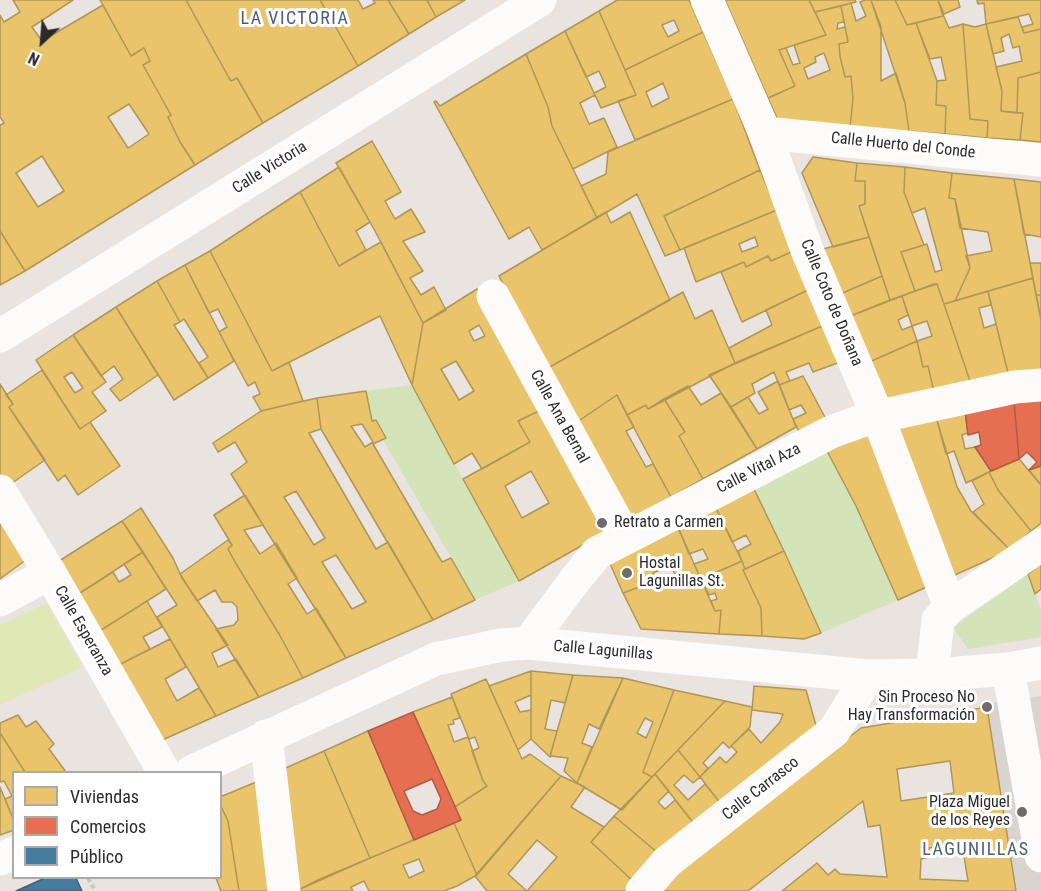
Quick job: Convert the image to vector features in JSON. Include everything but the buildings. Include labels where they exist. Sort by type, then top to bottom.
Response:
[{"type":"street","name":"Calle Victoria","points":[[0,336],[540,0]]},
{"type":"street","name":"Calle Coto de Doñana","points":[[707,0],[765,133],[807,250],[878,417],[950,607]]},
{"type":"street","name":"Calle Huerto del Conde","points":[[765,133],[1041,160]]},
{"type":"street","name":"Calle Ana Bernal","points":[[493,296],[625,537]]},
{"type":"street","name":"Calle Vital Aza","points":[[528,644],[597,553],[831,432],[878,417],[1015,387],[1041,385]]},
{"type":"street","name":"Calle Esperanza","points":[[0,491],[50,573],[163,771]]},
{"type":"street","points":[[932,675],[938,620],[950,607],[1041,545]]},
{"type":"street","points":[[0,600],[50,573]]},
{"type":"street","name":"Calle Lagunillas","points":[[192,771],[436,659],[501,645],[528,644],[868,676],[932,675],[1008,669],[1041,663]]},
{"type":"street","points":[[1008,669],[1041,856]]},
{"type":"street","name":"Calle Carrasco","points":[[642,891],[667,862],[834,731],[868,676]]},
{"type":"street","points":[[266,736],[284,891]]},
{"type":"green space","points":[[412,385],[519,581],[475,600],[382,438],[376,420],[372,421],[366,391]]},
{"type":"green space","points":[[827,451],[856,506],[898,600],[821,633],[753,487]]},
{"type":"green space","points":[[1028,574],[1041,610],[1041,637],[968,649],[953,627]]},
{"type":"green space","points":[[47,603],[82,667],[0,705],[0,625]]},
{"type":"shaded area","name":"Plaza Miguel de los Reyes","points":[[1041,696],[1041,891],[1016,891],[987,708],[996,702]]},
{"type":"place","name":"Retrato a Carmen","points":[[602,523]]},
{"type":"place","name":"Hostal Lagunillas St.","points":[[627,573]]},
{"type":"place","name":"Sin Proceso No Hay Transformación","points":[[987,707]]},
{"type":"place","name":"Plaza Miguel de los Reyes","points":[[1022,812]]},
{"type":"district","name":"LA VICTORIA","points":[[295,19]]},
{"type":"district","name":"LAGUNILLAS","points":[[976,850]]}]
